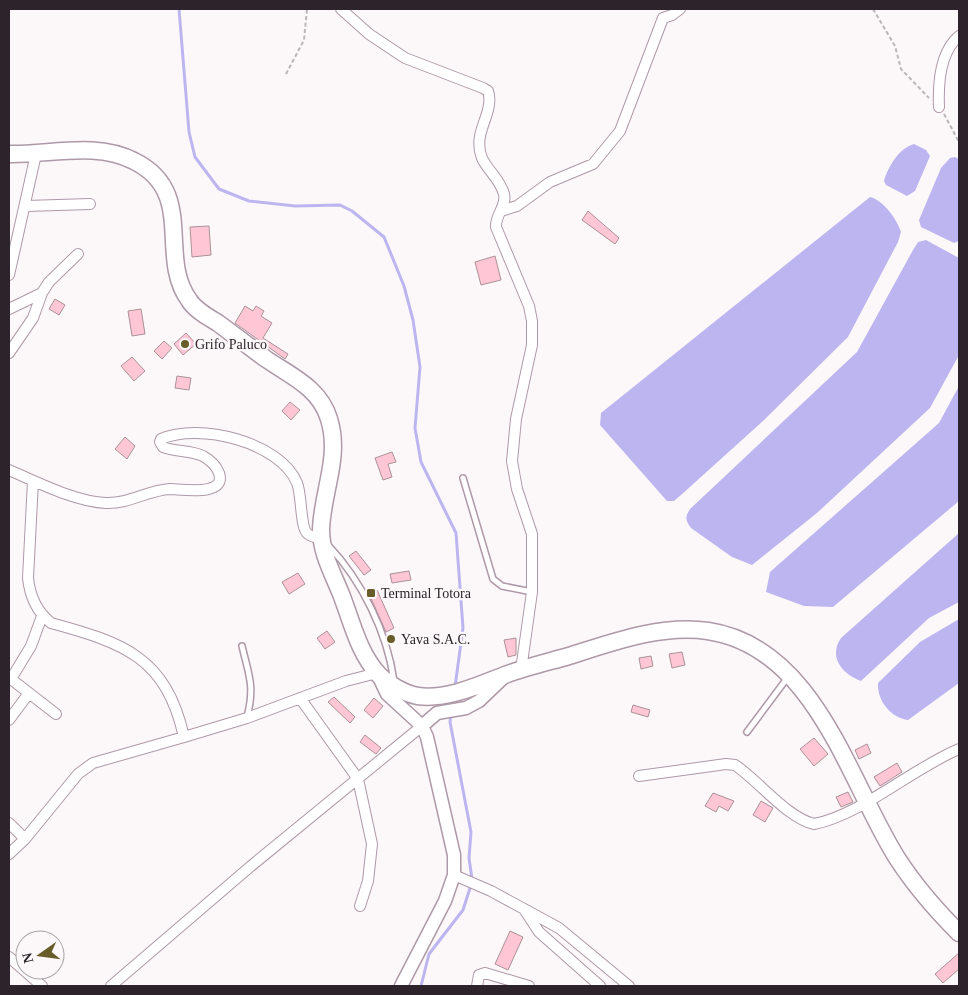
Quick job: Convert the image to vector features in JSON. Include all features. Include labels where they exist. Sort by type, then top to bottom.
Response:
[{"type":"highway","points":[[9,154],[92,150],[114,153],[134,160],[148,170],[160,182],[168,196],[175,230],[177,274],[190,302],[269,361],[304,383],[318,396],[328,414],[334,437],[332,466],[321,530],[322,540],[328,566],[360,648],[377,673],[395,687],[416,696],[439,696],[480,685],[514,672],[619,640],[650,633],[692,629],[713,632],[755,647],[774,659],[790,675],[816,710],[848,761],[896,856],[920,891],[958,930]]},
{"type":"street","points":[[111,986],[251,866],[437,713],[466,708],[479,701],[514,672],[532,592],[532,534],[517,490],[512,461],[516,419],[532,345],[532,321],[529,306],[496,227],[500,211],[505,202],[503,192],[480,158],[480,136],[490,99],[488,91],[405,58],[368,34],[341,9]]},
{"type":"street","points":[[500,211],[514,208],[550,182],[593,164],[620,131],[663,18],[672,15],[680,9]]},
{"type":"street","points":[[939,107],[938,91],[942,68],[949,48],[959,36]]},
{"type":"street","points":[[9,275],[26,206],[36,154]]},
{"type":"street","points":[[26,206],[90,204]]},
{"type":"street","points":[[9,353],[33,318],[42,293],[49,282],[78,254]]},
{"type":"street","points":[[9,309],[42,293]]},
{"type":"street","points":[[9,470],[80,498],[106,503],[129,501],[168,489],[200,491],[214,487],[218,483],[219,474],[213,463],[203,456],[163,447],[160,442],[161,439],[170,435],[225,435],[256,446],[270,454],[286,468],[297,482],[302,502],[304,530],[308,535],[322,540]]},
{"type":"street","points":[[33,481],[28,578],[29,590],[42,616],[51,623],[129,650],[155,670],[166,689],[184,737]]},
{"type":"street","points":[[42,616],[31,646],[10,678],[56,714]]},
{"type":"street","points":[[9,854],[25,839],[78,774],[93,763],[246,718],[346,681],[377,673],[387,694],[422,726],[427,737],[454,854],[454,875],[445,901],[401,986]]},
{"type":"street","points":[[9,720],[29,693]]},
{"type":"street","points":[[300,698],[358,779],[372,844],[372,858],[360,906]]},
{"type":"street","points":[[638,776],[726,764],[735,765],[789,810],[814,824],[867,801],[938,758],[959,749]]},
{"type":"street","points":[[9,823],[25,839]]},
{"type":"street","points":[[454,875],[524,908],[577,940],[629,986]]},
{"type":"street","points":[[524,908],[539,932],[600,986]]},
{"type":"street","points":[[9,957],[42,986]]},
{"type":"street","points":[[477,986],[479,975],[485,973],[529,986]]},
{"type":"lane","points":[[463,478],[497,584],[532,592]]},
{"type":"lane","points":[[322,540],[351,571],[359,586],[385,644],[391,662],[395,687]]},
{"type":"lane","points":[[242,646],[253,697],[246,718]]},
{"type":"lane","points":[[747,732],[778,688],[790,675]]},
{"type":"path","points":[[286,74],[304,40],[307,9]]},
{"type":"path","points":[[873,9],[895,46],[900,69],[939,107],[959,142]]},
{"type":"shaded area","points":[[914,144],[926,150],[930,156],[915,191],[907,196],[886,185],[884,181],[888,170],[899,154]]},
{"type":"shaded area","points":[[955,157],[959,159],[959,241],[954,243],[921,227],[919,220],[941,168],[950,158]]},
{"type":"shaded area","points":[[870,197],[880,202],[889,211],[901,232],[898,242],[848,337],[763,421],[674,501],[667,501],[600,425],[601,413]]},
{"type":"shaded area","points":[[926,240],[959,258],[959,355],[930,408],[817,513],[752,565],[732,557],[691,528],[686,518],[690,509],[857,352],[913,250],[918,242]]},
{"type":"shaded area","points":[[959,386],[959,501],[833,607],[804,606],[766,592],[770,572],[939,423]]},
{"type":"shaded area","points":[[959,533],[959,602],[929,618],[861,681],[848,674],[839,664],[837,658],[837,645],[841,638]]},
{"type":"shaded area","points":[[959,619],[959,683],[908,720],[896,716],[883,702],[878,690],[878,683],[920,642]]},
{"type":"building","points":[[588,211],[619,238],[615,244],[582,220]]},
{"type":"building","points":[[209,226],[211,255],[192,257],[190,227]]},
{"type":"building","points":[[495,256],[501,280],[481,285],[475,262]]},
{"type":"building","points":[[55,299],[65,305],[59,315],[49,309]]},
{"type":"building","points":[[245,306],[253,311],[256,306],[264,311],[261,316],[272,323],[263,338],[288,354],[285,359],[235,323]]},
{"type":"building","points":[[141,309],[145,334],[132,336],[128,311]]},
{"type":"building","name":"Grifo Paluco","points":[[186,333],[196,344],[183,355],[174,344]]},
{"type":"building","points":[[164,341],[172,348],[162,359],[154,351]]},
{"type":"building","points":[[132,357],[145,371],[134,381],[121,366]]},
{"type":"building","points":[[177,376],[191,378],[189,390],[175,388]]},
{"type":"building","points":[[290,402],[300,410],[291,420],[282,411]]},
{"type":"building","points":[[125,437],[135,446],[127,459],[115,449]]},
{"type":"building","points":[[392,452],[396,462],[388,464],[392,477],[383,480],[375,458]]},
{"type":"building","points":[[356,551],[371,570],[364,575],[349,556]]},
{"type":"building","points":[[409,571],[411,580],[392,583],[390,574]]},
{"type":"building","points":[[298,573],[305,584],[289,594],[282,582]]},
{"type":"building","points":[[377,590],[394,628],[386,632],[369,594]]},
{"type":"building","points":[[327,631],[335,642],[325,649],[317,638]]},
{"type":"building","points":[[516,638],[516,655],[508,657],[504,640]]},
{"type":"building","points":[[682,652],[685,665],[672,668],[669,654]]},
{"type":"building","points":[[651,656],[653,666],[641,669],[639,658]]},
{"type":"building","points":[[334,697],[355,717],[350,723],[328,702]]},
{"type":"building","points":[[374,698],[383,706],[373,718],[364,710]]},
{"type":"building","points":[[633,705],[650,710],[648,717],[631,712]]},
{"type":"building","points":[[365,735],[381,748],[376,754],[360,742]]},
{"type":"building","points":[[814,738],[828,754],[814,766],[800,749]]},
{"type":"building","points":[[867,744],[871,753],[859,759],[855,750]]},
{"type":"building","points":[[897,763],[902,772],[880,786],[874,777]]},
{"type":"building","points":[[848,792],[853,802],[841,807],[836,797]]},
{"type":"building","points":[[713,793],[734,801],[728,811],[719,806],[716,812],[705,806]]},
{"type":"building","points":[[761,801],[773,808],[765,822],[753,815]]},
{"type":"building","points":[[510,931],[523,937],[508,970],[495,964]]},
{"type":"building","points":[[959,953],[959,969],[943,983],[935,974]]},
{"type":"waterway","points":[[179,9],[189,132],[195,157],[219,189],[249,201],[295,206],[340,205],[352,211],[384,237],[404,286],[413,320],[420,367],[415,428],[421,462],[456,533],[463,628],[455,687]]},
{"type":"waterway","points":[[451,713],[450,722],[471,832],[469,858],[472,879]]},
{"type":"waterway","points":[[421,986],[429,954],[463,910],[471,885]]},
{"type":"place","name":"Grifo Paluco","points":[[185,344]]},
{"type":"place","name":"Terminal Totora","points":[[371,593]]},
{"type":"place","name":"Yava S.A.C.","points":[[391,639]]}]
